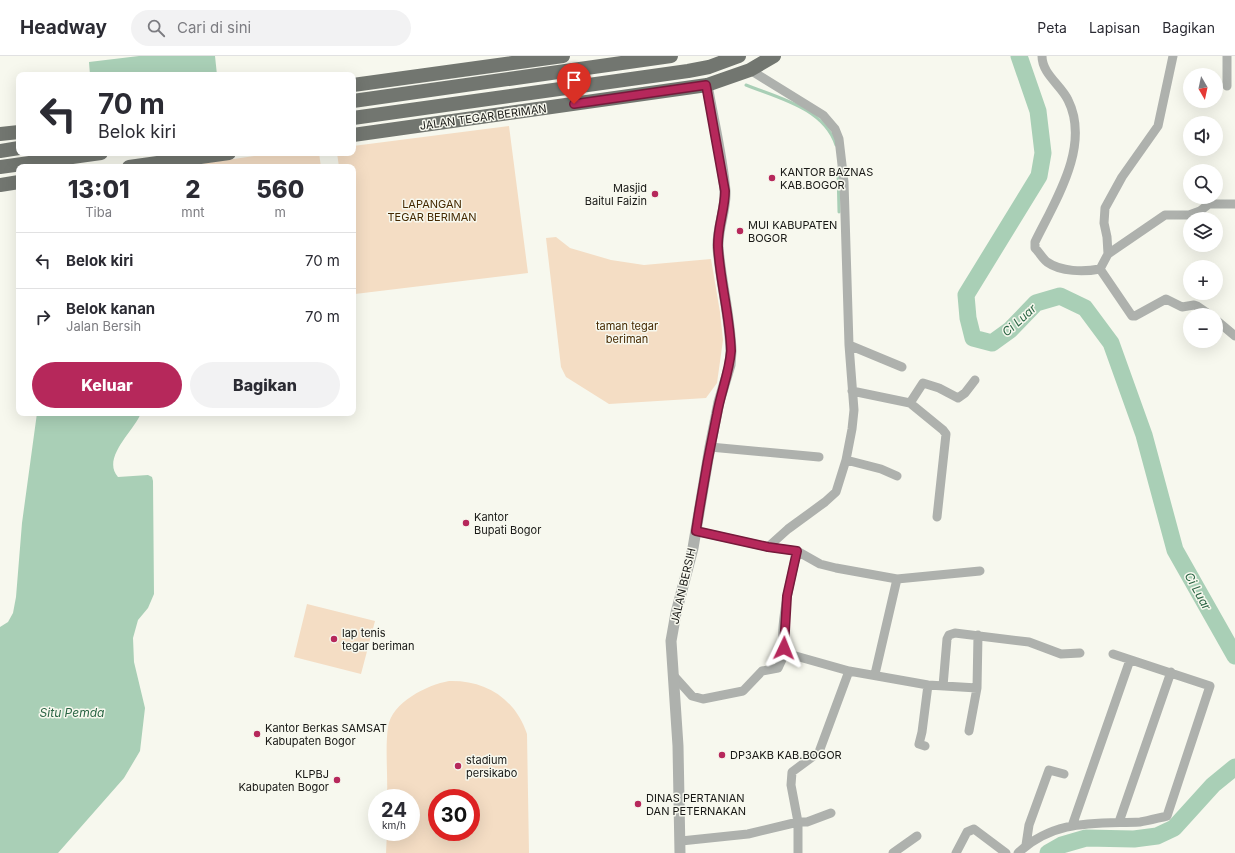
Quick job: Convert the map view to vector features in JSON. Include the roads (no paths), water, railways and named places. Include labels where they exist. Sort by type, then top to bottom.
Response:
[{"type":"main road","points":[[356,85],[563,56]]},
{"type":"main road","points":[[356,101],[672,56]]},
{"type":"main road","name":"JALAN TEGAR BERIMAN","points":[[356,118],[688,71],[709,67],[739,56]]},
{"type":"main road","name":"JALAN TEGAR BERIMAN","points":[[356,136],[706,85],[750,70],[774,56]]},
{"type":"main road","points":[[0,134],[16,132]]},
{"type":"main road","points":[[0,151],[16,148]]},
{"type":"main road","points":[[22,164],[79,156]]},
{"type":"main road","points":[[150,164],[208,156]]},
{"type":"main road","points":[[0,167],[16,165]]},
{"type":"main road","points":[[0,185],[16,182]]},
{"type":"street","points":[[1042,56],[1045,68],[1068,100],[1075,136],[1070,172],[1035,242],[1035,248],[1046,262],[1059,268],[1089,271],[1100,268],[1108,254],[1165,214],[1189,215],[1200,211],[1209,204],[1235,204]]},
{"type":"street","points":[[1108,254],[1104,223],[1105,208],[1122,177],[1158,126],[1173,56]]},
{"type":"street","points":[[1227,56],[1227,86]]},
{"type":"street","points":[[750,70],[823,115],[835,129],[840,139],[844,182],[849,345],[854,410],[846,460],[836,492],[825,502],[763,546]]},
{"type":"street","name":"JALAN BERSIH","points":[[680,853],[681,841],[674,676],[671,641],[676,613],[696,531],[710,447],[719,402],[730,365],[731,351],[718,246],[719,227],[725,208],[725,191],[706,85]]},
{"type":"street","points":[[1100,268],[1132,316],[1135,316],[1166,299],[1182,307],[1194,305],[1201,308]]},
{"type":"street","points":[[1223,326],[1235,336]]},
{"type":"street","points":[[849,345],[902,367]]},
{"type":"street","points":[[910,404],[923,383],[939,388],[958,398],[965,394],[975,380]]},
{"type":"street","points":[[852,391],[910,404],[944,430],[946,434],[937,517]]},
{"type":"street","points":[[710,447],[818,457]]},
{"type":"street","points":[[846,460],[881,469],[897,476]]},
{"type":"street","points":[[696,531],[763,546],[797,551],[820,564],[897,579],[980,571]]},
{"type":"street","points":[[674,676],[692,696],[703,699],[743,691],[762,671],[778,668],[786,653],[783,643],[787,596],[797,551]]},
{"type":"street","points":[[876,674],[897,579]]},
{"type":"street","points":[[943,686],[947,639],[949,635],[955,633],[1029,642],[1061,654],[1080,653]]},
{"type":"street","points":[[969,731],[977,688],[978,635]]},
{"type":"street","points":[[786,653],[849,670],[928,685],[977,688]]},
{"type":"street","points":[[1018,853],[1032,841],[1072,826],[1102,822],[1141,822],[1167,816],[1210,686],[1113,654]]},
{"type":"street","points":[[1072,826],[1130,660]]},
{"type":"street","points":[[798,853],[798,822],[792,785],[792,772],[819,752],[849,670]]},
{"type":"street","points":[[1119,822],[1171,672]]},
{"type":"street","points":[[924,746],[919,743],[922,732],[928,685]]},
{"type":"street","points":[[1026,845],[1029,825],[1049,770],[1064,774]]},
{"type":"street","points":[[681,841],[736,836],[798,822],[807,822],[831,813]]},
{"type":"street","points":[[956,853],[970,830],[978,831],[1006,853]]},
{"type":"street","points":[[893,853],[917,836]]},
{"type":"water","points":[[139,56],[215,56],[217,72],[90,72],[89,62]]},
{"type":"water","name":"Situ Pemda","points":[[37,416],[139,416],[120,445],[113,462],[114,470],[118,477],[148,475],[152,477],[153,481],[154,594],[148,608],[138,620],[133,638],[134,662],[145,708],[140,751],[124,778],[58,853],[0,853],[0,627],[8,622],[13,613],[16,597],[22,523]]},
{"type":"waterway","name":"Ci Luar","points":[[1019,56],[1038,111],[1043,153],[1039,176],[966,295],[968,318],[973,338],[992,343],[1010,330],[1036,303],[1060,296],[1085,308],[1111,343],[1144,435],[1175,550],[1235,656]]},
{"type":"waterway","points":[[746,85],[785,100],[811,113],[830,132],[836,145]]},
{"type":"waterway","points":[[838,170],[839,212]]},
{"type":"waterway","name":"Ci Luar","points":[[1048,853],[1062,845],[1086,838],[1134,839],[1157,836],[1174,828],[1213,785],[1235,767]]},
{"type":"place","name":"KANTOR BAZNAS KAB.BOGOR","points":[[772,178]]},
{"type":"place","name":"Masjid Baitul Faizin","points":[[655,194]]},
{"type":"place","name":"MUI KABUPATEN BOGOR","points":[[740,231]]},
{"type":"place","name":"Kantor Bupati Bogor","points":[[466,523]]},
{"type":"place","name":"lap tenis tegar beriman","points":[[334,639]]},
{"type":"place","name":"Kantor Berkas SAMSAT Kabupaten Bogor","points":[[257,734]]},
{"type":"place","name":"DP3AKB KAB.BOGOR","points":[[722,755]]},
{"type":"place","name":"stadium persikabo","points":[[458,766]]},
{"type":"place","name":"KLPBJ Kabupaten Bogor","points":[[337,780]]},
{"type":"place","name":"DINAS PERTANIAN DAN PETERNAKAN","points":[[638,804]]},
{"type":"park label","name":"LAPANGAN TEGAR BERIMAN","points":[[432,210]]},
{"type":"park label","name":"taman tegar beriman","points":[[627,332]]}]
